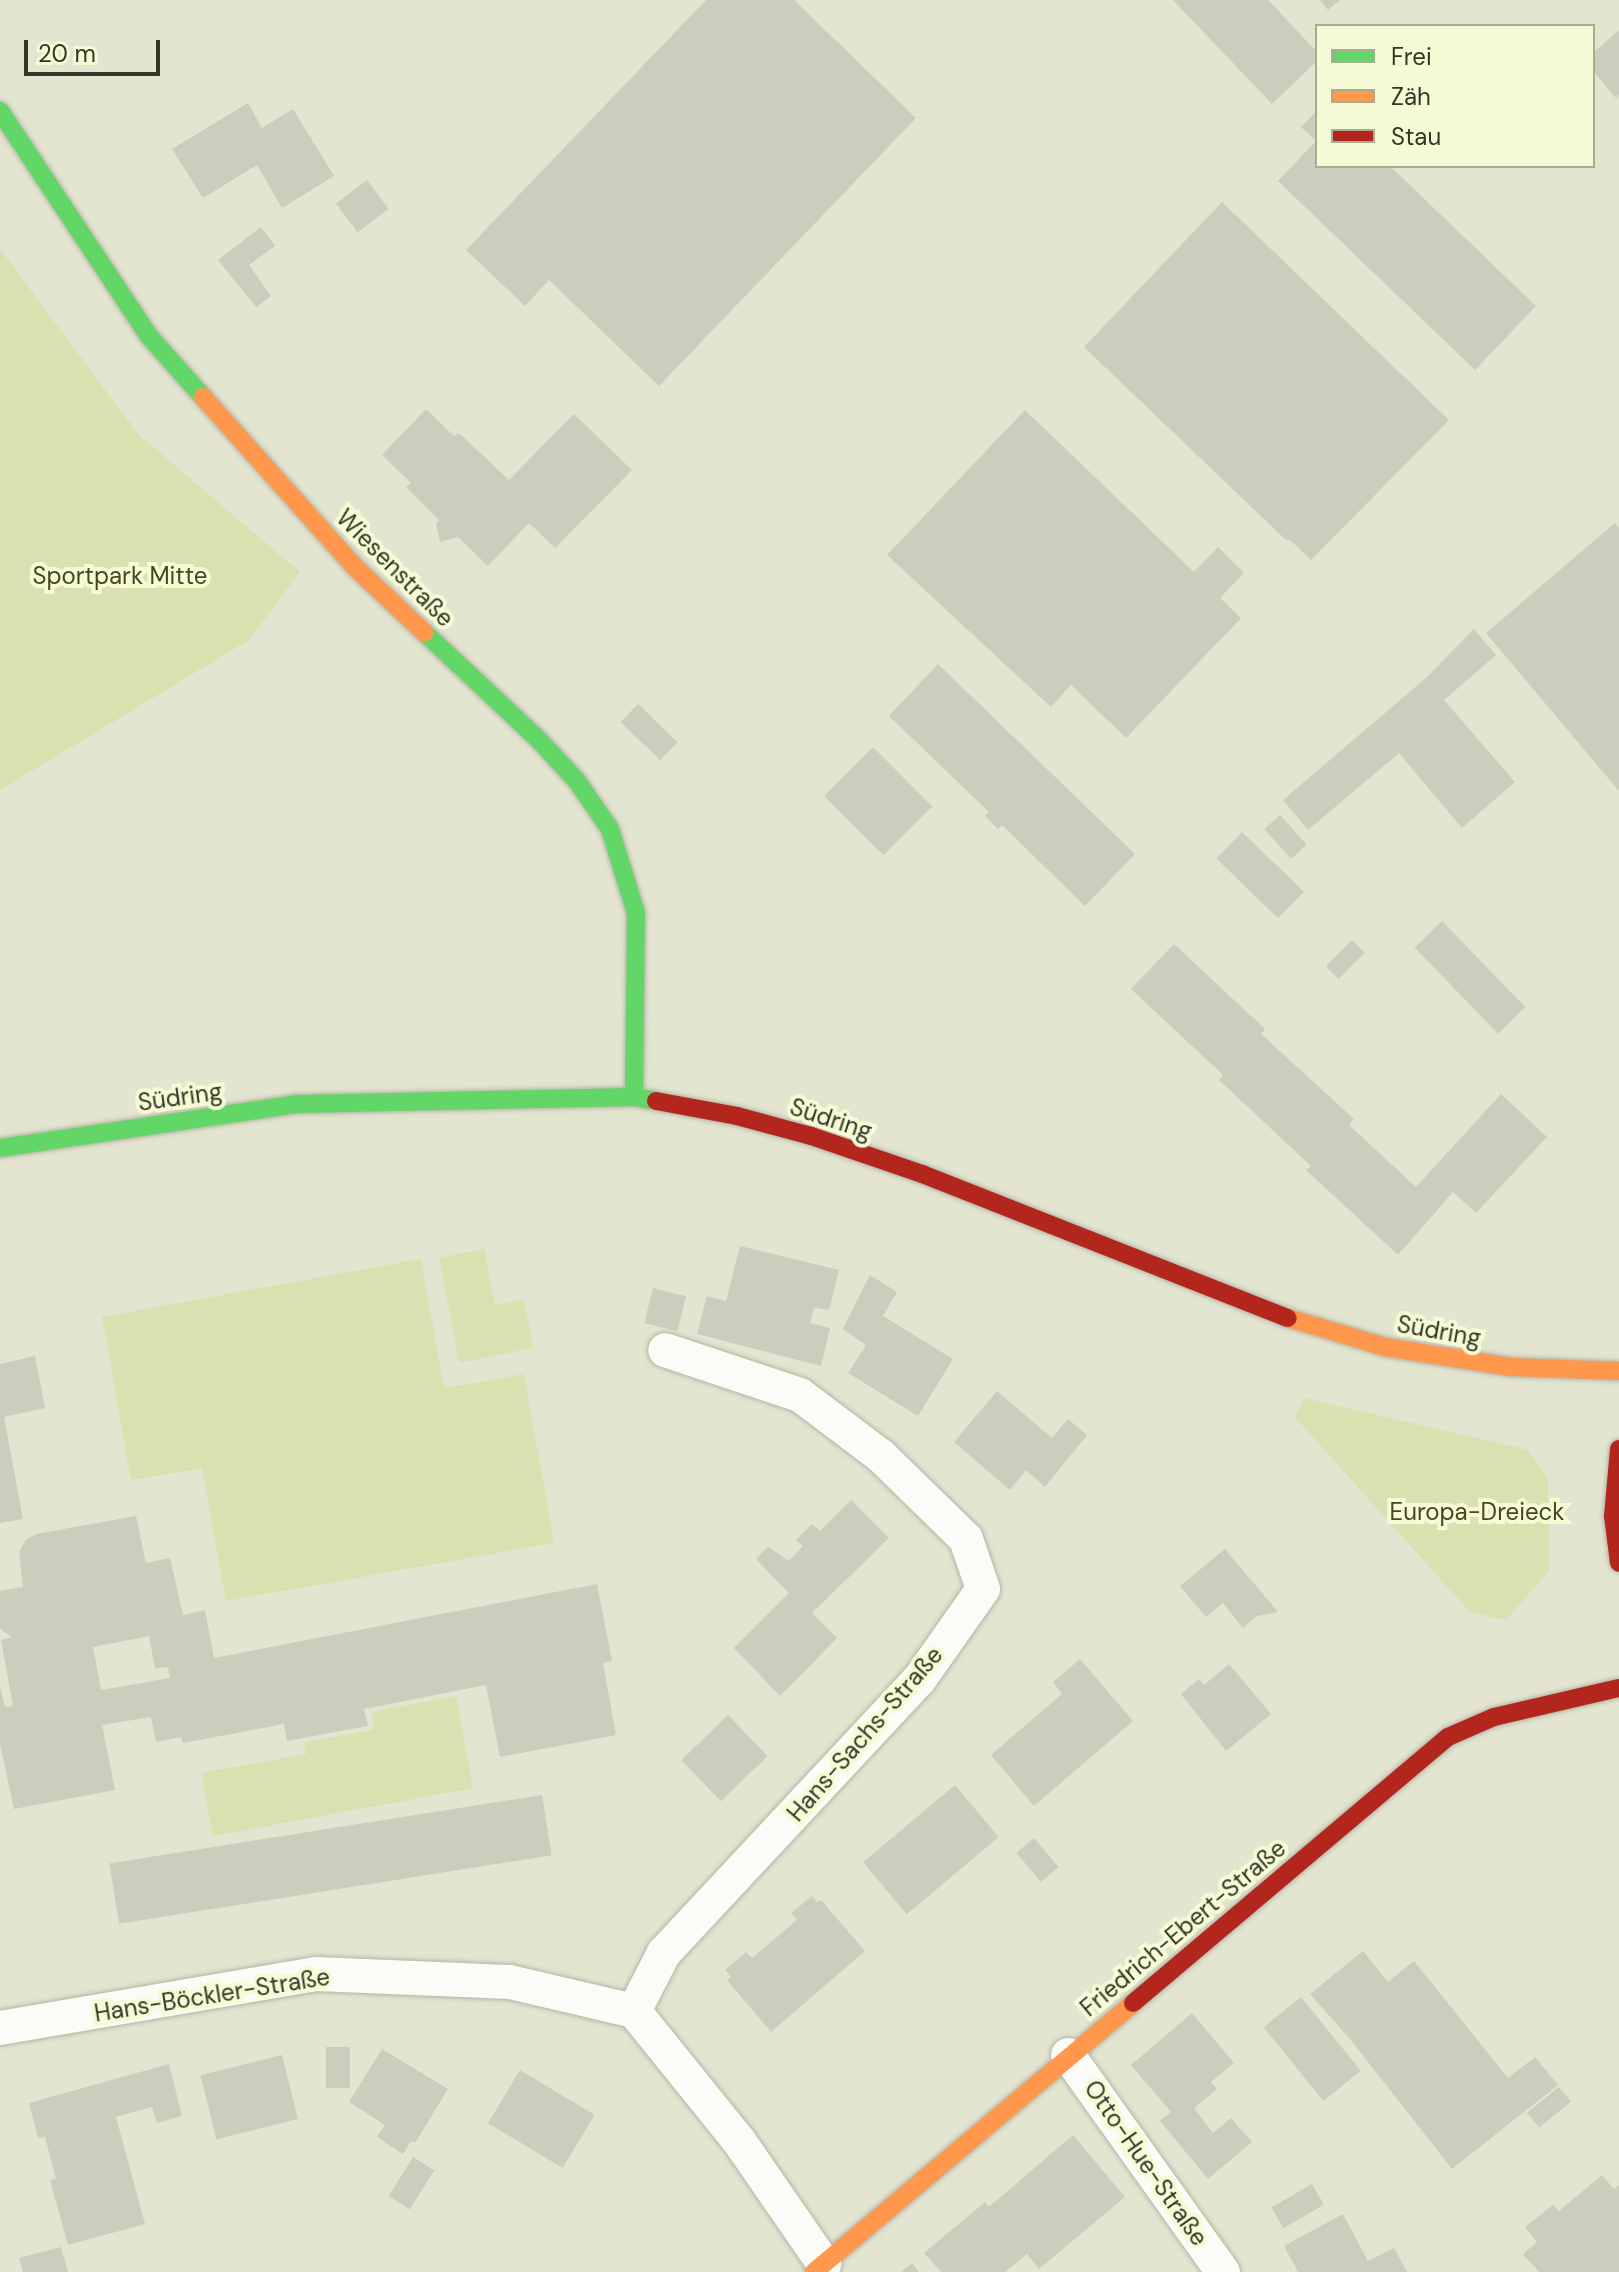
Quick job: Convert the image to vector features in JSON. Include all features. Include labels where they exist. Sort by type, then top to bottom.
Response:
[{"type":"street","name":"Wiesenstraße","points":[[0,111],[148,335],[357,569],[539,740],[577,781],[610,829],[636,913],[634,1097]]},
{"type":"street","name":"Südring","points":[[0,1148],[298,1104],[634,1097],[737,1116],[811,1136],[922,1174],[1278,1315],[1385,1347],[1511,1367],[1619,1371]]},
{"type":"street","name":"Hans-Sachs-Straße","points":[[634,2011],[664,1953],[919,1680],[983,1589],[966,1539],[881,1456],[800,1395],[665,1350]]},
{"type":"street","points":[[1619,1449],[1613,1516],[1619,1563]]},
{"type":"street","name":"Friedrich-Ebert-Straße","points":[[819,2268],[1448,1737],[1494,1717],[1619,1688]]},
{"type":"street","name":"Hans-Böckler-Straße","points":[[0,2028],[317,1974],[510,1982],[634,2011]]},
{"type":"street","points":[[634,2011],[739,2141],[819,2268]]},
{"type":"street","name":"Otto-Hue-Straße","points":[[1068,2055],[1223,2272]]},
{"type":"green space","name":"Sportpark Mitte","points":[[0,249],[139,435],[300,572],[249,640],[0,790]]},
{"type":"green space","points":[[484,1249],[495,1305],[524,1299],[533,1348],[459,1363],[439,1258]]},
{"type":"green space","points":[[421,1259],[444,1388],[524,1374],[554,1543],[226,1601],[202,1468],[131,1480],[102,1317]]},
{"type":"green space","name":"Europa-Dreieck","points":[[1304,1398],[1528,1450],[1548,1479],[1549,1571],[1506,1620],[1470,1612],[1295,1417]]},
{"type":"green space","points":[[456,1696],[473,1788],[213,1836],[201,1773],[306,1754],[304,1742],[374,1730],[372,1712]]},
{"type":"building","points":[[706,0],[794,0],[916,118],[659,386],[549,280],[525,306],[466,250]]},
{"type":"building","points":[[1173,0],[1268,0],[1315,50],[1315,63],[1272,104]]},
{"type":"building","points":[[1320,0],[1340,0],[1328,10]]},
{"type":"building","points":[[1619,30],[1619,95],[1616,98],[1595,73],[1595,51]]},
{"type":"building","points":[[248,103],[262,128],[293,109],[334,176],[282,208],[257,165],[203,198],[172,149]]},
{"type":"building","points":[[1315,112],[1315,140],[1301,127]]},
{"type":"building","points":[[1315,142],[1315,168],[1392,168],[1536,306],[1475,370],[1278,181]]},
{"type":"building","points":[[367,180],[389,209],[358,232],[336,203]]},
{"type":"building","points":[[1222,202],[1449,420],[1311,560],[1289,539],[1287,541],[1084,347]]},
{"type":"building","points":[[261,227],[275,246],[249,265],[271,296],[256,307],[218,260]]},
{"type":"building","points":[[426,409],[454,436],[459,433],[509,480],[574,414],[632,470],[555,548],[529,523],[488,566],[458,537],[440,542],[436,524],[439,520],[406,487],[411,483],[382,455]]},
{"type":"building","points":[[1025,410],[1194,572],[1218,547],[1244,573],[1220,598],[1241,618],[1126,738],[1071,685],[1051,707],[887,555]]},
{"type":"building","points":[[1615,523],[1619,528],[1619,791],[1486,633]]},
{"type":"building","points":[[1474,629],[1496,655],[1444,700],[1515,782],[1462,828],[1399,753],[1308,830],[1283,800],[1426,678]]},
{"type":"building","points":[[938,664],[1135,854],[1085,906],[1002,825],[998,829],[985,816],[989,812],[889,716]]},
{"type":"building","points":[[638,704],[678,742],[660,760],[621,722]]},
{"type":"building","points":[[873,747],[932,806],[884,855],[824,796]]},
{"type":"building","points":[[1280,815],[1307,845],[1291,859],[1264,829]]},
{"type":"building","points":[[1242,832],[1304,892],[1278,918],[1216,859]]},
{"type":"building","points":[[1442,921],[1525,1007],[1498,1034],[1415,947]]},
{"type":"building","points":[[1352,940],[1365,953],[1339,979],[1326,966]]},
{"type":"building","points":[[1174,944],[1265,1029],[1261,1034],[1354,1119],[1349,1125],[1416,1187],[1501,1094],[1547,1137],[1476,1213],[1453,1192],[1398,1255],[1306,1170],[1311,1166],[1219,1080],[1223,1075],[1131,989]]},
{"type":"building","points":[[740,1246],[839,1270],[829,1310],[814,1308],[810,1323],[830,1328],[821,1366],[697,1334],[707,1296],[726,1301]]},
{"type":"building","points":[[870,1275],[897,1292],[883,1316],[953,1359],[918,1416],[848,1373],[866,1345],[843,1329]]},
{"type":"building","points":[[653,1288],[686,1296],[677,1331],[644,1323]]},
{"type":"building","points":[[35,1356],[45,1408],[4,1417],[23,1519],[0,1523],[0,1364]]},
{"type":"building","points":[[997,1391],[1052,1438],[1068,1419],[1087,1435],[1045,1487],[1026,1470],[1010,1490],[954,1442]]},
{"type":"building","points":[[851,1500],[889,1538],[812,1613],[837,1638],[780,1696],[734,1648],[789,1593],[756,1559],[768,1547],[789,1561],[803,1546],[796,1540],[812,1524],[820,1531]]},
{"type":"building","points":[[136,1516],[146,1563],[170,1558],[183,1615],[205,1610],[214,1658],[597,1584],[612,1661],[603,1663],[616,1735],[500,1757],[486,1685],[364,1709],[368,1726],[287,1741],[284,1724],[183,1743],[181,1737],[156,1742],[151,1717],[102,1725],[115,1790],[14,1809],[0,1744],[0,1687],[5,1707],[13,1706],[1,1640],[12,1637],[0,1629],[0,1591],[23,1587],[19,1552],[26,1540],[36,1534]],"holes":[[[149,1636],[155,1668],[168,1667],[170,1678],[101,1690],[93,1647]]]},
{"type":"building","points":[[1225,1549],[1278,1612],[1257,1616],[1243,1628],[1223,1603],[1206,1617],[1180,1586]]},
{"type":"building","points":[[1080,1659],[1133,1721],[1034,1806],[991,1755],[1062,1694],[1053,1682]]},
{"type":"building","points":[[1229,1664],[1271,1714],[1226,1751],[1181,1694],[1199,1679],[1204,1685]]},
{"type":"building","points":[[728,1715],[768,1756],[721,1801],[681,1760]]},
{"type":"building","points":[[955,1785],[999,1837],[907,1914],[863,1862]]},
{"type":"building","points":[[542,1795],[552,1855],[119,1924],[109,1864]]},
{"type":"building","points":[[1034,1838],[1058,1867],[1041,1882],[1016,1853]]},
{"type":"building","points":[[812,1896],[817,1902],[821,1900],[865,1951],[771,2032],[727,1980],[731,1977],[725,1970],[746,1952],[752,1958],[797,1920],[791,1913]]},
{"type":"building","points":[[1363,1951],[1388,1982],[1414,1961],[1508,2078],[1535,2057],[1558,2085],[1452,2169],[1350,2039],[1310,1994]]},
{"type":"building","points":[[1301,1997],[1361,2071],[1323,2101],[1264,2027]]},
{"type":"building","points":[[1192,2013],[1234,2063],[1211,2082],[1217,2089],[1194,2108],[1213,2133],[1231,2118],[1252,2142],[1208,2179],[1160,2121],[1171,2112],[1131,2065]]},
{"type":"building","points":[[326,2047],[350,2047],[350,2088],[326,2088]]},
{"type":"building","points":[[382,2049],[448,2089],[415,2143],[411,2141],[403,2154],[377,2137],[385,2125],[349,2102]]},
{"type":"building","points":[[282,2055],[298,2119],[216,2139],[200,2075]]},
{"type":"building","points":[[169,2064],[182,2116],[157,2123],[152,2107],[116,2117],[145,2224],[68,2245],[50,2180],[56,2179],[45,2137],[38,2138],[29,2103]]},
{"type":"building","points":[[520,2070],[595,2115],[563,2168],[488,2123]]},
{"type":"building","points":[[1559,2087],[1571,2102],[1539,2128],[1527,2113]]},
{"type":"building","points":[[1073,2135],[1125,2197],[1039,2269],[1027,2254],[1005,2272],[941,2272],[924,2253],[985,2202],[989,2207]]},
{"type":"building","points":[[413,2157],[434,2170],[410,2209],[389,2196]]},
{"type":"building","points":[[1602,2175],[1614,2189],[1619,2185],[1619,2272],[1539,2272],[1523,2254],[1537,2242],[1525,2227],[1553,2205],[1559,2211]]},
{"type":"building","points":[[1312,2184],[1324,2205],[1283,2228],[1271,2208]]},
{"type":"building","points":[[1343,2214],[1368,2261],[1394,2248],[1407,2272],[1298,2272],[1284,2246]]},
{"type":"building","points":[[61,2247],[68,2272],[23,2272],[19,2258]]},
{"type":"building","points":[[912,2263],[919,2272],[901,2272]]},
{"type":"traffic: fast","points":[[0,111],[148,335],[203,397]]},
{"type":"traffic: fast","points":[[425,633],[539,740],[577,781],[610,829],[636,913],[634,1097]]},
{"type":"traffic: fast","points":[[0,1148],[298,1104],[634,1097],[656,1101]]},
{"type":"traffic: slow","points":[[203,397],[357,569],[425,633]]},
{"type":"traffic: slow","points":[[1288,1318],[1385,1347],[1511,1367],[1619,1371]]},
{"type":"traffic: slow","points":[[814,2272],[1133,2003]]},
{"type":"traffic: jam","points":[[656,1101],[737,1116],[811,1136],[922,1174],[1288,1318]]},
{"type":"traffic: jam","points":[[1619,1449],[1613,1516],[1619,1563]]},
{"type":"traffic: jam","points":[[1133,2003],[1448,1737],[1494,1717],[1619,1688]]}]
